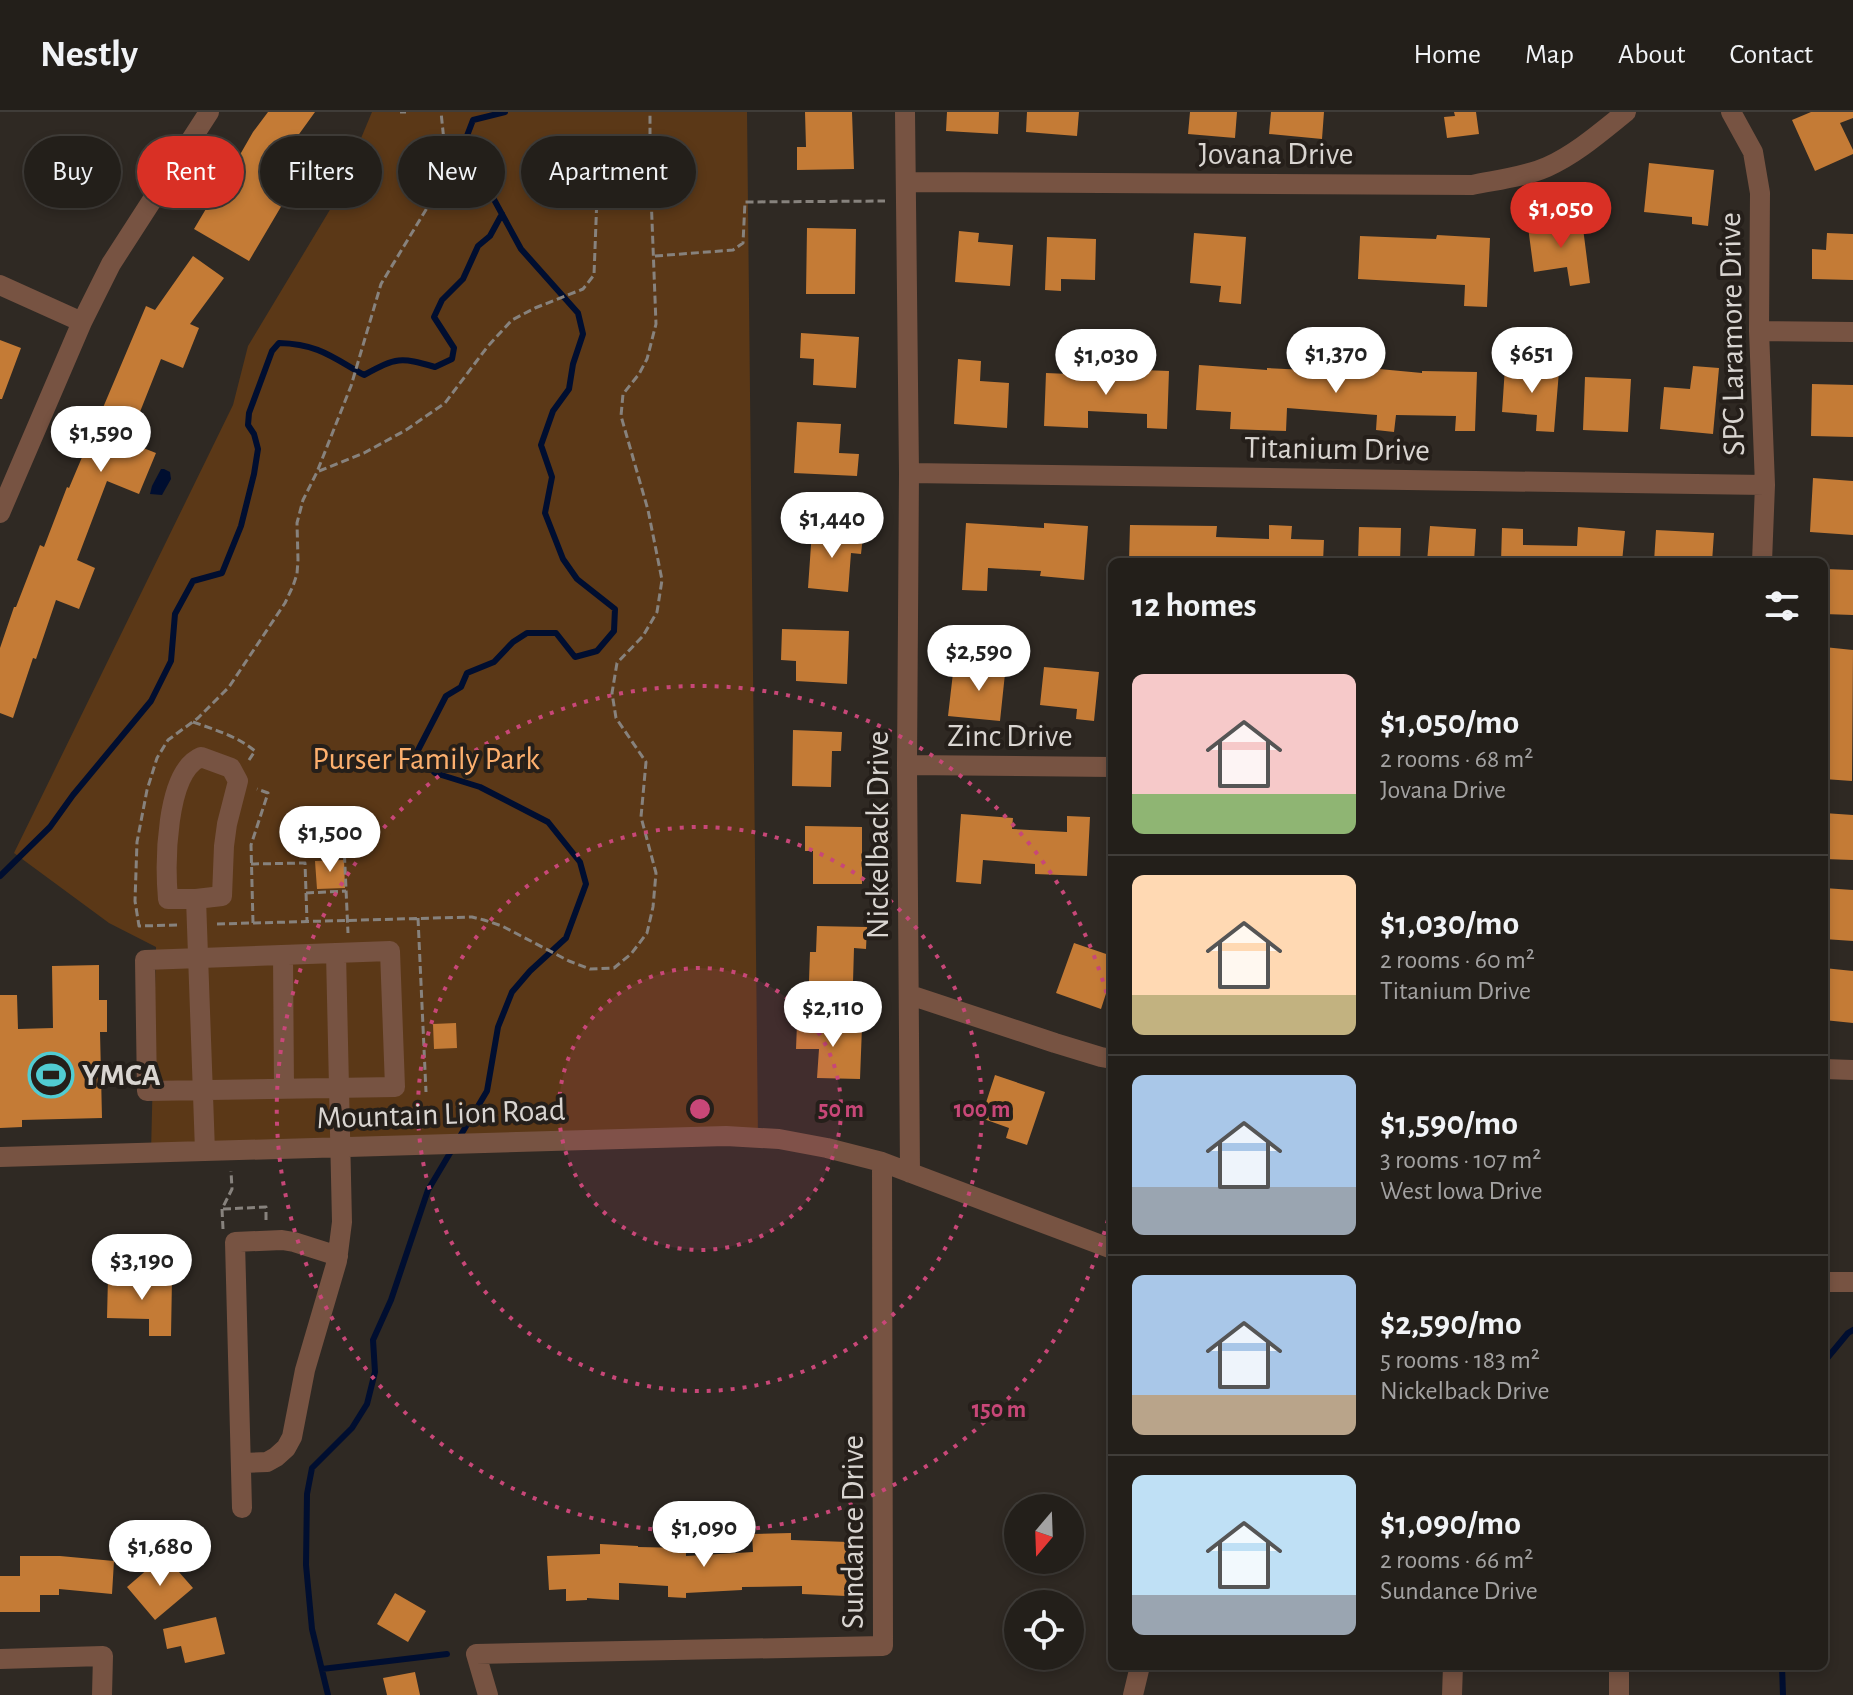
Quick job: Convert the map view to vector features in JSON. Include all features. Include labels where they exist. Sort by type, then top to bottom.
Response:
[{"type":"street","points":[[0,513],[82,322],[111,264],[209,112]]},
{"type":"street","name":"Nickelback Drive","points":[[905,112],[910,1173]]},
{"type":"street","name":"Jovana Drive","points":[[906,191],[1472,185],[1512,178],[1546,167],[1585,145],[1626,112]]},
{"type":"street","name":"SPC Laramore Drive","points":[[1731,112],[1753,152],[1760,193],[1759,331],[1765,485],[1762,558]]},
{"type":"street","points":[[0,285],[82,322]]},
{"type":"street","points":[[1759,331],[1853,332]]},
{"type":"street","name":"Titanium Drive","points":[[909,473],[1765,485]]},
{"type":"street","points":[[201,757],[231,768],[238,781],[227,824],[222,896],[196,899],[168,899],[166,868],[171,815],[183,771],[201,757]]},
{"type":"street","name":"Zinc Drive","points":[[907,765],[1108,767]]},
{"type":"street","points":[[196,899],[205,1151]]},
{"type":"street","points":[[390,951],[395,1087],[147,1091],[145,960],[342,953],[390,951]]},
{"type":"street","points":[[241,1463],[267,1462],[286,1448],[292,1437],[305,1370],[338,1256],[342,1222],[339,1088],[342,953]]},
{"type":"street","points":[[283,955],[284,1088]]},
{"type":"street","points":[[910,995],[1108,1058]]},
{"type":"street","points":[[1828,1069],[1853,1070]]},
{"type":"street","name":"Mountain Lion Road","points":[[0,1157],[726,1136],[779,1139],[882,1162],[1108,1247]]},
{"type":"street","name":"Sundance Drive","points":[[488,1695],[476,1654],[883,1646],[882,1162]]},
{"type":"street","points":[[242,1508],[235,1242],[294,1242],[338,1256]]},
{"type":"street","points":[[1828,1282],[1853,1282]]},
{"type":"street","points":[[0,1659],[103,1656],[102,1695]]},
{"type":"street","points":[[1133,1695],[1139,1670]]},
{"type":"street","points":[[1452,1695],[1453,1670]]},
{"type":"street","points":[[1619,1670],[1619,1695]]},
{"type":"path","points":[[400,112],[406,112]]},
{"type":"path","points":[[441,112],[444,141],[437,179],[427,208],[381,284],[351,386],[303,500],[297,523],[297,574],[285,603],[229,687],[198,718],[168,740],[157,758],[141,816],[135,864],[139,926],[472,917],[502,926],[590,969],[614,968],[631,954],[647,933],[656,873],[641,817],[646,762],[616,718],[612,693],[617,663],[643,636],[657,612],[662,580],[648,510],[621,416],[623,394],[639,374],[652,345],[656,324],[652,208]]},
{"type":"path","points":[[650,112],[650,136]]},
{"type":"path","points":[[655,256],[733,250],[743,243],[745,202],[906,191]]},
{"type":"path","points":[[317,472],[364,453],[406,430],[445,403],[512,320],[583,289],[594,275],[596,208]]},
{"type":"path","points":[[342,953],[348,920],[344,845],[340,839],[345,834]]},
{"type":"path","points":[[251,864],[305,863],[307,921]]},
{"type":"path","points":[[306,893],[346,891]]},
{"type":"path","points":[[418,918],[426,1092]]},
{"type":"path","points":[[232,1151],[232,1189],[222,1209],[223,1242],[235,1242]]},
{"type":"path","points":[[222,1209],[266,1207],[267,1241]]},
{"type":"green space","name":"Purser Family Park","points":[[372,112],[747,112],[758,1138],[151,1153],[156,947],[109,923],[14,853],[233,405],[248,346],[331,208],[382,208],[382,136],[362,136]]},
{"type":"water","points":[[161,469],[170,472],[171,479],[162,495],[150,494],[152,486]]},
{"type":"building","points":[[268,112],[315,112],[298,136],[260,136],[260,208],[280,208],[249,261],[194,229],[206,208],[244,208],[244,148]]},
{"type":"building","points":[[805,112],[852,112],[854,169],[797,170],[797,147],[806,147]]},
{"type":"building","points":[[947,112],[999,112],[998,134],[946,131]]},
{"type":"building","points":[[1027,112],[1079,112],[1077,136],[1026,132]]},
{"type":"building","points":[[1190,112],[1237,112],[1235,138],[1188,134]]},
{"type":"building","points":[[1271,112],[1324,112],[1322,139],[1269,134]]},
{"type":"building","points":[[1454,112],[1476,112],[1479,134],[1447,138],[1444,117],[1455,116]]},
{"type":"building","points":[[1811,112],[1853,112],[1853,118],[1840,123],[1853,154],[1815,171],[1792,120]]},
{"type":"building","points":[[1649,163],[1714,170],[1708,226],[1692,224],[1692,217],[1644,212]]},
{"type":"building","points":[[1582,220],[1590,283],[1570,286],[1567,267],[1534,272],[1528,227]]},
{"type":"building","points":[[807,228],[856,229],[855,294],[806,294]]},
{"type":"building","points":[[959,231],[979,233],[978,242],[1013,245],[1010,286],[955,282]]},
{"type":"building","points":[[1194,233],[1246,237],[1241,304],[1219,302],[1221,286],[1190,283]]},
{"type":"building","points":[[1827,233],[1853,234],[1853,280],[1812,279],[1812,249],[1826,250]]},
{"type":"building","points":[[1437,235],[1490,238],[1487,307],[1464,306],[1465,285],[1358,279],[1360,236],[1436,239]]},
{"type":"building","points":[[1047,237],[1096,239],[1095,280],[1061,279],[1061,291],[1045,290]]},
{"type":"building","points":[[193,256],[224,278],[190,324],[199,328],[183,368],[161,359],[128,442],[156,453],[139,494],[107,481],[77,560],[95,568],[79,609],[56,600],[13,718],[0,713],[0,648],[40,545],[44,547],[146,306],[155,310]]},
{"type":"building","points":[[801,333],[859,337],[856,388],[813,385],[814,359],[800,358]]},
{"type":"building","points":[[0,340],[21,348],[2,399],[0,399]]},
{"type":"building","points":[[958,359],[981,361],[980,381],[1009,383],[1007,428],[954,424]]},
{"type":"building","points":[[1199,365],[1346,372],[1347,366],[1422,373],[1477,372],[1475,431],[1455,431],[1456,416],[1396,415],[1394,432],[1376,430],[1377,415],[1287,408],[1286,431],[1230,429],[1231,412],[1196,410]]},
{"type":"building","points":[[1693,366],[1719,368],[1713,434],[1660,429],[1664,387],[1690,389]]},
{"type":"building","points":[[1505,367],[1559,371],[1554,432],[1536,431],[1537,415],[1502,412]]},
{"type":"building","points":[[1116,369],[1169,371],[1167,429],[1147,428],[1147,414],[1088,411],[1088,428],[1044,426],[1046,373],[1116,376]]},
{"type":"building","points":[[1585,377],[1631,379],[1628,432],[1583,430]]},
{"type":"building","points":[[1812,384],[1853,385],[1853,437],[1811,436]]},
{"type":"building","points":[[797,422],[841,424],[839,453],[859,454],[857,476],[794,473]]},
{"type":"building","points":[[1813,478],[1853,481],[1853,535],[1810,532]]},
{"type":"building","points":[[966,523],[1044,528],[1044,523],[1088,526],[1084,580],[1040,576],[1041,571],[988,568],[987,591],[962,590]]},
{"type":"building","points":[[1130,525],[1217,526],[1216,537],[1269,539],[1269,525],[1292,526],[1291,539],[1324,540],[1323,558],[1129,558]]},
{"type":"building","points":[[1430,526],[1476,529],[1474,558],[1427,558]]},
{"type":"building","points":[[1359,527],[1401,528],[1400,558],[1358,558]]},
{"type":"building","points":[[1578,527],[1625,531],[1622,558],[1501,558],[1502,528],[1523,529],[1523,545],[1577,546]]},
{"type":"building","points":[[1656,530],[1714,533],[1712,558],[1654,558]]},
{"type":"building","points":[[812,531],[863,536],[861,554],[851,553],[848,592],[808,588]]},
{"type":"building","points":[[1828,569],[1853,570],[1853,615],[1828,614]]},
{"type":"building","points":[[782,629],[849,631],[847,684],[796,681],[796,661],[781,660]]},
{"type":"building","points":[[1828,647],[1853,650],[1852,781],[1828,779]]},
{"type":"building","points":[[981,662],[1006,664],[1000,721],[948,716],[953,673],[980,676]]},
{"type":"building","points":[[1044,667],[1099,672],[1094,721],[1076,719],[1077,709],[1040,705]]},
{"type":"building","points":[[793,730],[842,732],[841,751],[832,751],[831,787],[792,786]]},
{"type":"building","points":[[1828,813],[1853,815],[1853,860],[1828,859]]},
{"type":"building","points":[[961,814],[1013,818],[1012,829],[1067,832],[1067,816],[1090,817],[1087,876],[1035,874],[1035,864],[983,860],[981,884],[956,882]]},
{"type":"building","points":[[805,826],[862,827],[862,884],[813,884],[813,851],[805,851]]},
{"type":"building","points":[[344,860],[345,888],[317,889],[315,861]]},
{"type":"building","points":[[1828,888],[1853,890],[1853,941],[1828,939]]},
{"type":"building","points":[[817,926],[867,927],[866,949],[854,948],[853,982],[809,981],[810,952],[816,952]]},
{"type":"building","points":[[1074,943],[1108,955],[1108,987],[1101,1009],[1056,993]]},
{"type":"building","name":"YMCA","points":[[99,965],[99,1000],[107,1000],[107,1032],[100,1032],[102,1118],[22,1120],[22,1127],[0,1128],[0,995],[17,995],[18,1029],[53,1028],[52,966]]},
{"type":"building","points":[[1828,968],[1853,971],[1853,1023],[1828,1020]]},
{"type":"building","points":[[456,1023],[457,1048],[434,1049],[433,1024]]},
{"type":"building","points":[[797,1024],[862,1027],[860,1079],[817,1078],[819,1049],[796,1049]]},
{"type":"building","points":[[995,1075],[1045,1092],[1027,1145],[1006,1138],[1009,1128],[981,1118]]},
{"type":"building","points":[[108,1277],[172,1278],[171,1336],[149,1336],[149,1319],[107,1318]]},
{"type":"building","points":[[791,1533],[791,1540],[848,1542],[846,1596],[802,1594],[802,1586],[742,1587],[742,1590],[686,1593],[686,1598],[668,1597],[668,1586],[619,1583],[619,1600],[587,1598],[566,1601],[566,1589],[549,1590],[547,1556],[600,1554],[600,1544],[686,1548],[686,1556],[753,1552],[752,1534]]},
{"type":"building","points":[[164,1555],[193,1588],[155,1620],[127,1587]]},
{"type":"building","points":[[20,1556],[114,1561],[112,1594],[59,1589],[59,1595],[40,1595],[40,1612],[0,1612],[0,1576],[20,1576]]},
{"type":"building","points":[[395,1593],[426,1611],[408,1642],[377,1624]]},
{"type":"building","points":[[216,1617],[225,1654],[185,1663],[181,1646],[167,1649],[163,1629]]},
{"type":"building","points":[[415,1672],[420,1695],[387,1695],[383,1678]]},
{"type":"waterway","points":[[459,1138],[487,1091],[498,1027],[512,992],[566,938],[586,884],[580,862],[548,822],[480,787],[435,773],[416,754],[446,696],[461,687],[467,673],[494,662],[513,642],[527,633],[556,633],[575,657],[597,651],[614,631],[615,609],[577,579],[563,559],[545,513],[552,477],[541,445],[553,411],[569,389],[583,334],[578,313],[521,249],[485,183],[468,159],[465,141],[473,120],[505,112]]},
{"type":"waterway","points":[[0,876],[50,827],[151,701],[171,661],[175,614],[193,581],[222,573],[241,526],[254,474],[258,449],[248,425],[249,413],[272,351],[279,343],[304,346],[324,353],[364,375],[399,360],[435,367],[452,359],[454,348],[434,317],[442,300],[463,279],[478,246],[490,236],[502,214]]},
{"type":"waterway","points":[[328,1695],[312,1629],[306,1565],[307,1494],[312,1468],[352,1428],[367,1404],[375,1372],[373,1340],[391,1300],[428,1190],[453,1148]]},
{"type":"waterway","points":[[1828,1357],[1853,1330]]},
{"type":"waterway","points":[[322,1669],[447,1654]]},
{"type":"waterway","points":[[1782,1670],[1783,1695]]},
{"type":"place","name":"YMCA","points":[[51,1075]]}]
